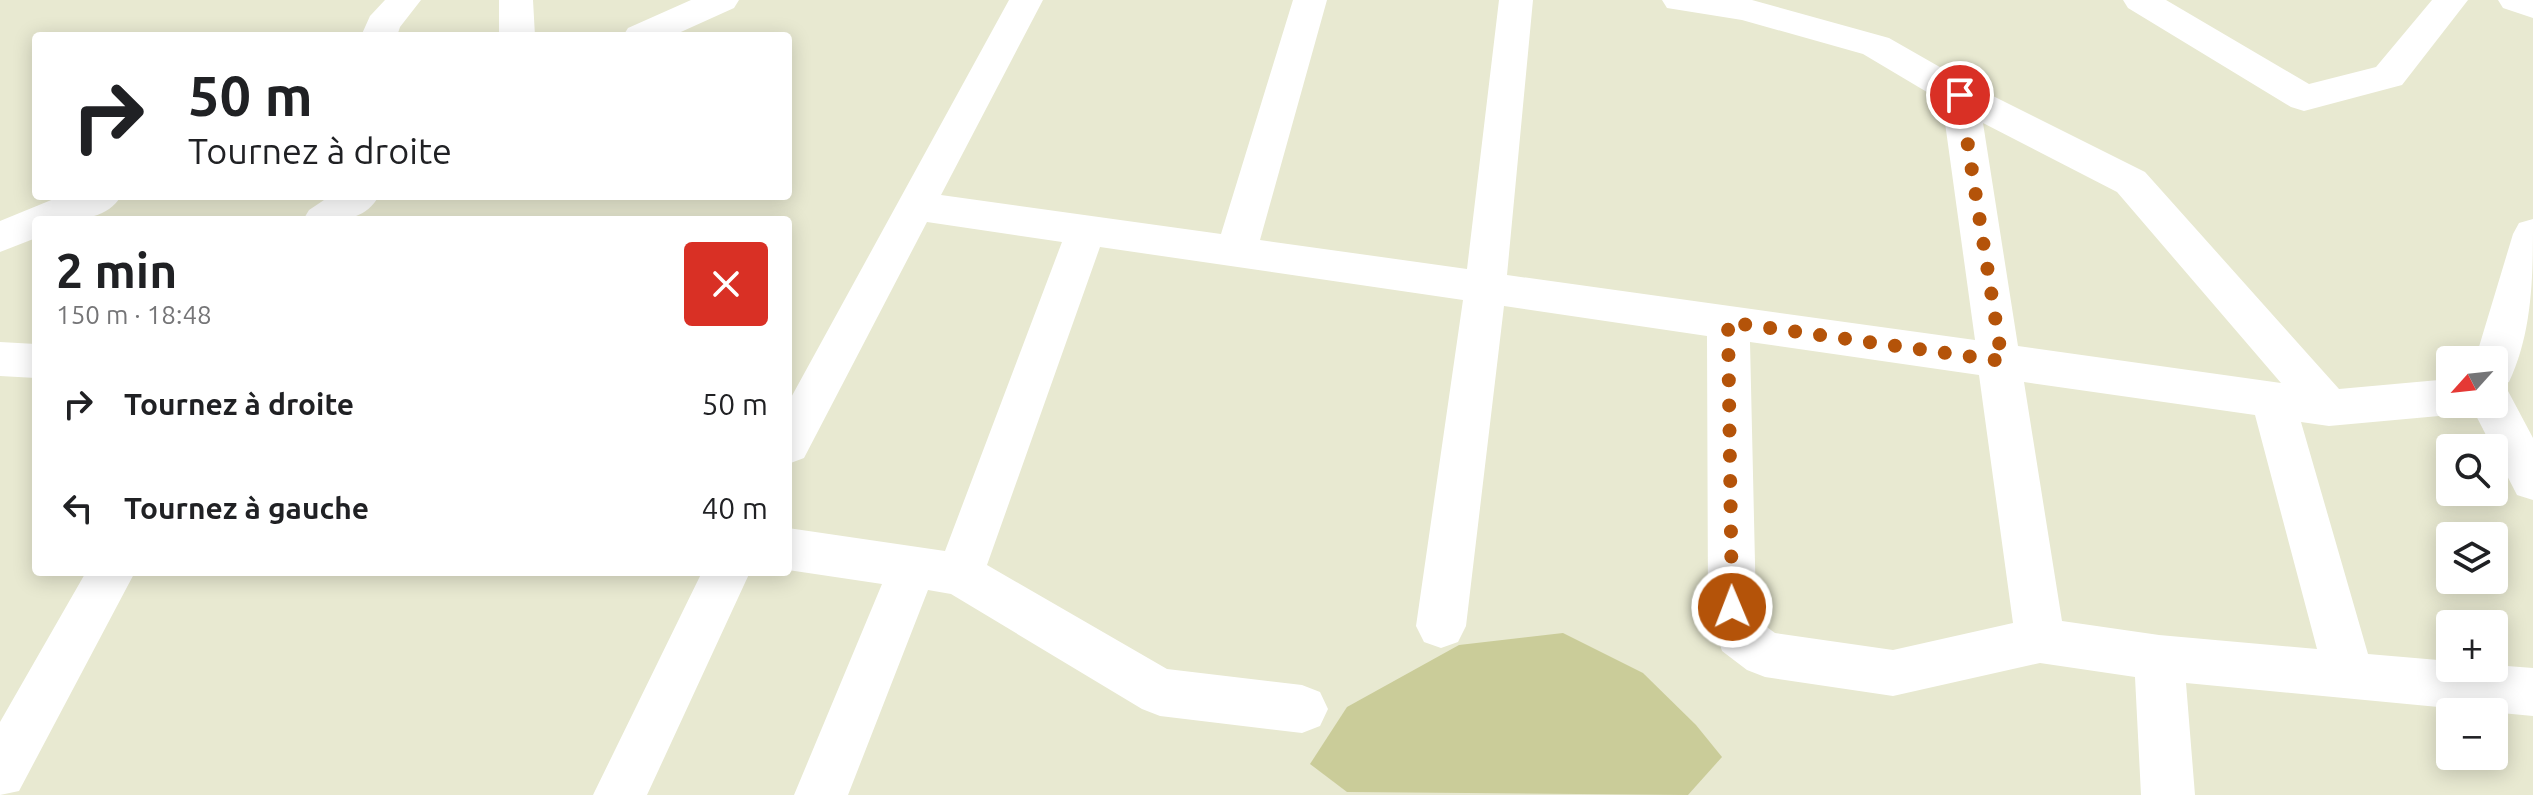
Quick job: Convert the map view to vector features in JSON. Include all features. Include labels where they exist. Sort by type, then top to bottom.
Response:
[{"type":"street","points":[[516,0],[517,32]]},
{"type":"street","points":[[650,32],[722,0]]},
{"type":"street","points":[[792,429],[799,401],[915,206],[1026,0]]},
{"type":"street","points":[[1236,252],[1310,0]]},
{"type":"street","points":[[1441,626],[1485,288],[1516,0]]},
{"type":"street","points":[[1679,0],[1743,9],[1876,46],[1960,95],[2131,182],[2329,408]]},
{"type":"street","points":[[2142,1],[2304,98],[2389,76],[2451,0]]},
{"type":"street","points":[[2515,0],[2533,7]]},
{"type":"street","points":[[1960,95],[2002,361],[2040,640]]},
{"type":"street","points":[[51,216],[91,200]]},
{"type":"street","points":[[329,216],[353,200]]},
{"type":"street","points":[[915,206],[2329,408],[2436,398]]},
{"type":"street","points":[[0,237],[32,224]]},
{"type":"street","points":[[821,795],[937,570],[1086,231]]},
{"type":"street","points":[[2501,346],[2533,234]]},
{"type":"street","points":[[1728,322],[1732,607],[1739,635],[1765,654],[1893,673],[2040,640],[2159,658],[2533,692]]},
{"type":"street","points":[[0,359],[32,361]]},
{"type":"street","points":[[2273,400],[2349,676]]},
{"type":"street","points":[[2499,418],[2533,481]]},
{"type":"street","points":[[792,550],[937,570],[1160,692],[1302,709]]},
{"type":"street","points":[[0,773],[109,576]]},
{"type":"street","points":[[620,795],[724,576]]},
{"type":"street","points":[[2159,658],[2168,795]]},
{"type":"green space","points":[[1563,633],[1643,673],[1696,725],[1722,757],[1688,795],[1347,792],[1310,764],[1347,707],[1459,645]]},
{"type":"route","points":[[1732,607],[1728,322],[2002,361],[1960,95]]}]
